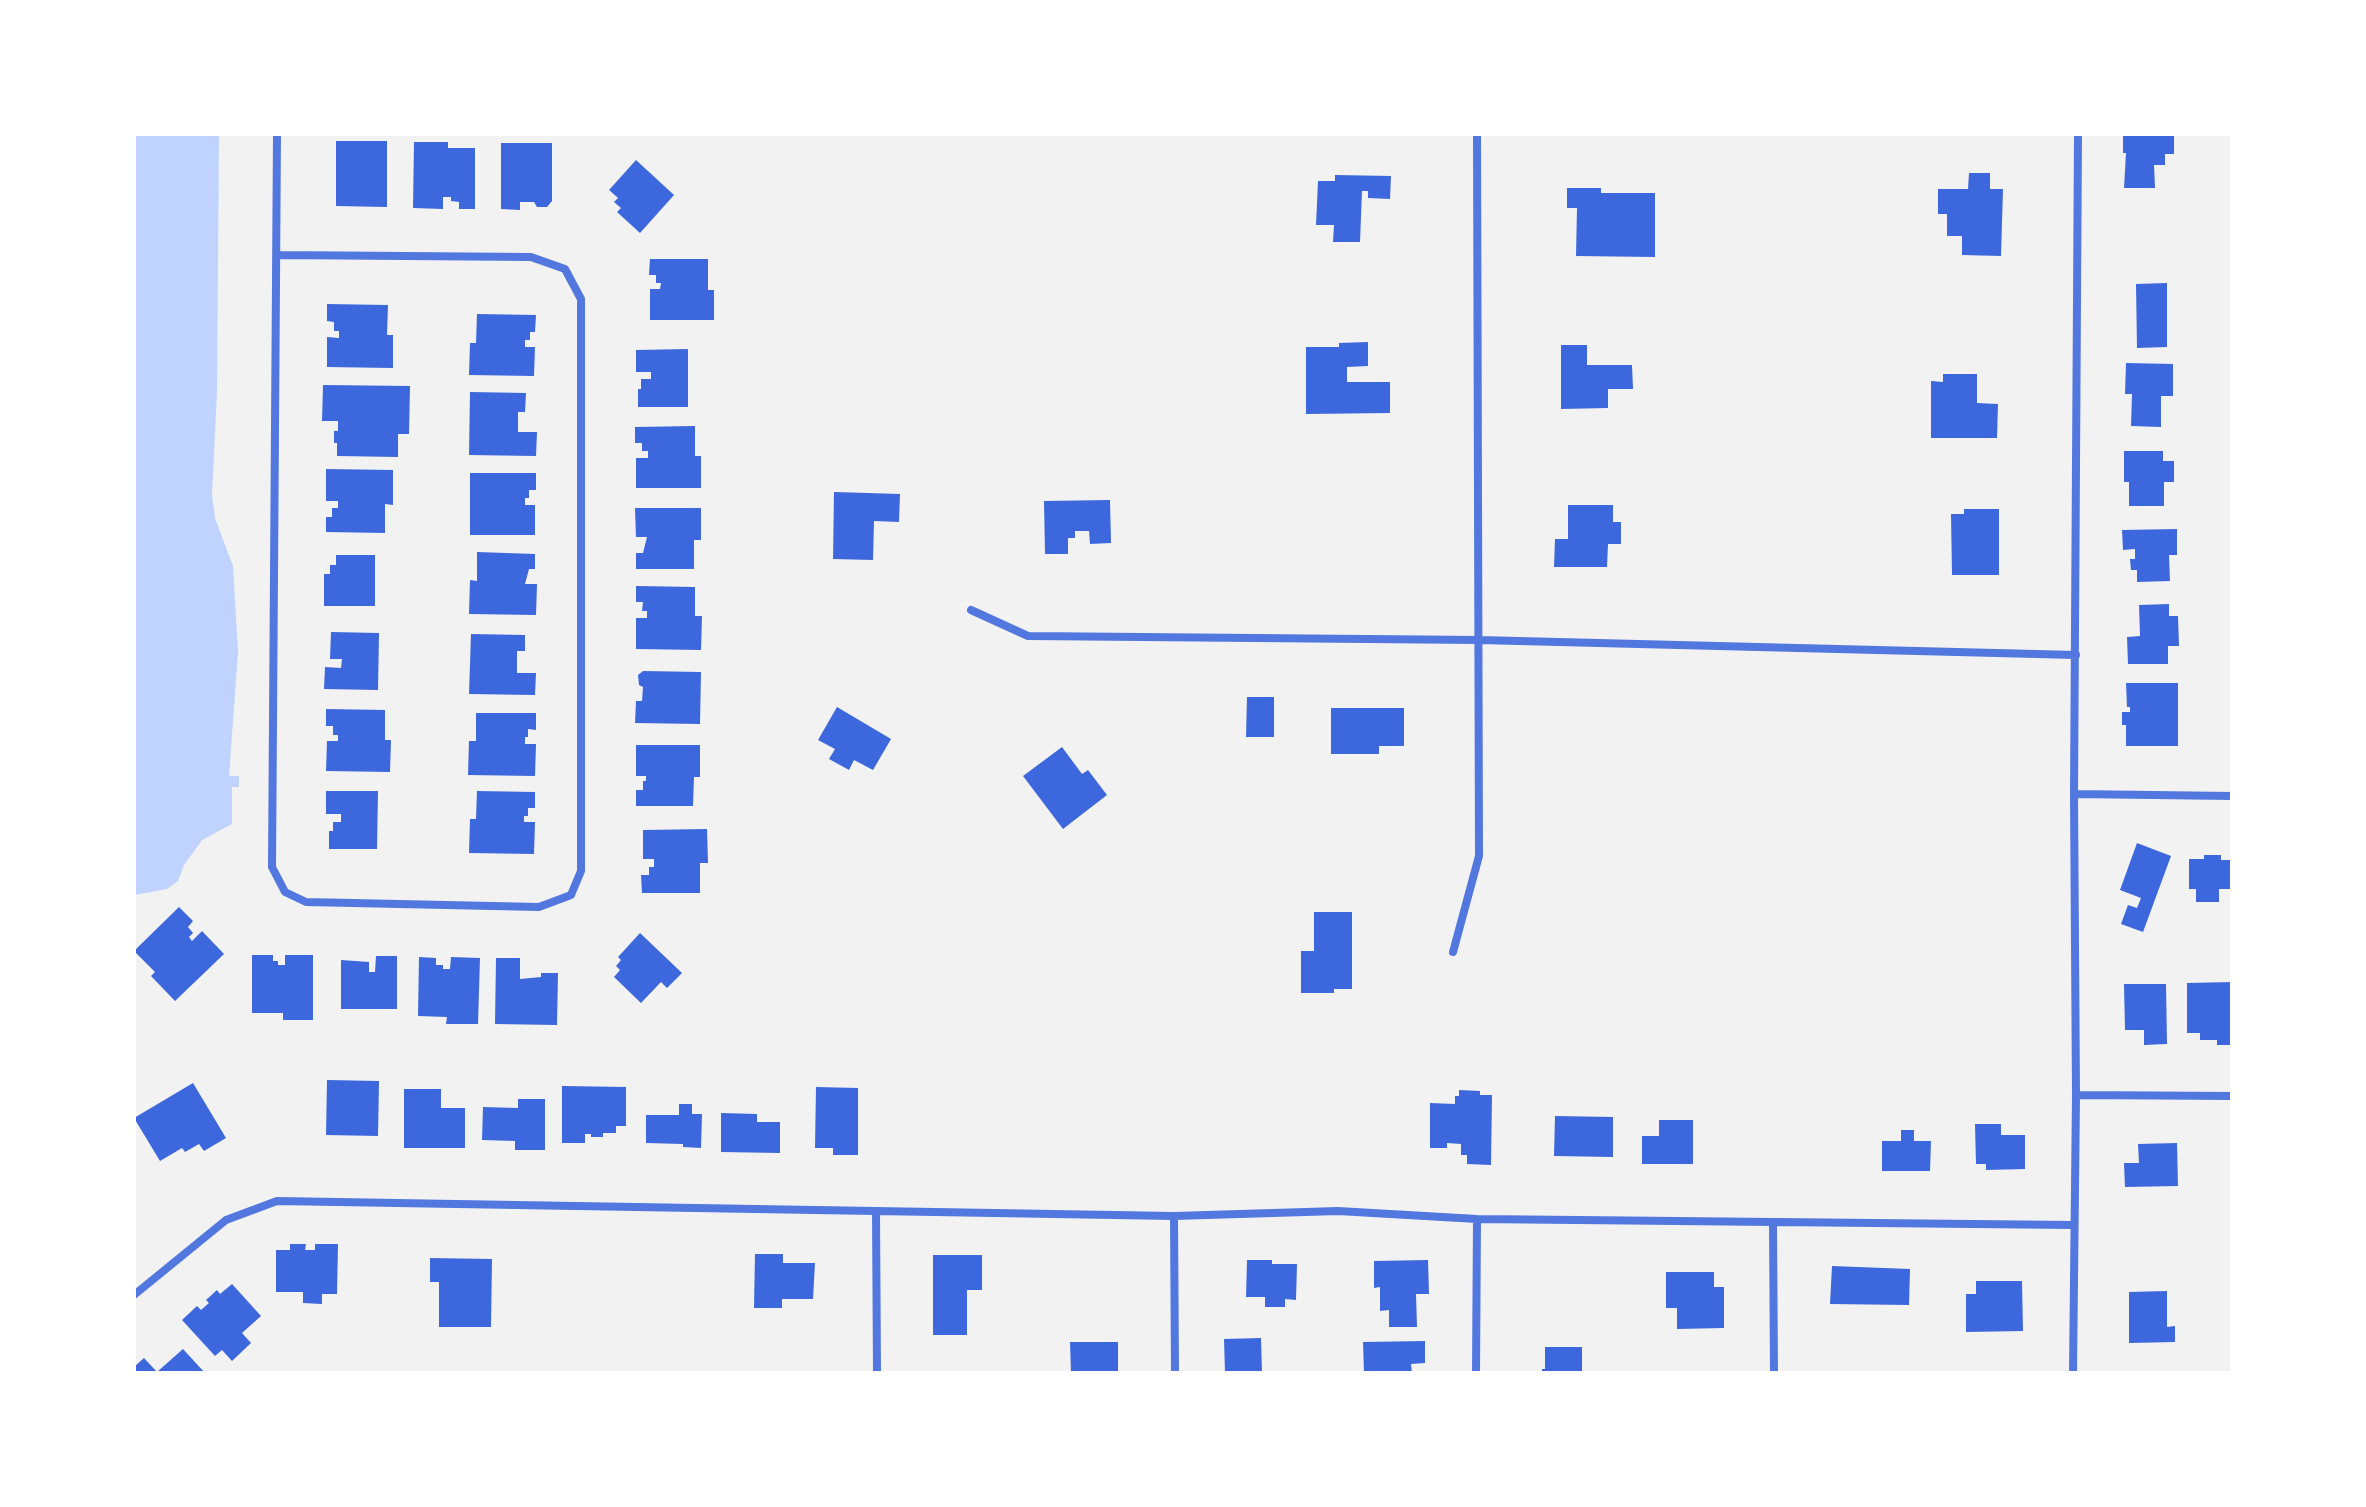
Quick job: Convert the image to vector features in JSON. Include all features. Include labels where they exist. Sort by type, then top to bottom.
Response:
[{"type":"street","points":[[277,134],[272,867],[285,892],[306,902],[539,907],[571,895],[581,871],[581,299],[565,269],[531,257],[277,255]]},
{"type":"street","points":[[1453,952],[1479,856],[1477,134]]},
{"type":"street","points":[[2073,1373],[2078,134]]},
{"type":"street","points":[[971,610],[1028,636],[1479,640],[2076,655]]},
{"type":"street","points":[[2074,794],[2232,796]]},
{"type":"street","points":[[2076,1095],[2232,1096]]},
{"type":"street","points":[[134,1295],[226,1220],[277,1201],[1174,1216],[1338,1211],[1477,1219],[2073,1225]]},
{"type":"street","points":[[876,1211],[877,1373]]},
{"type":"street","points":[[1174,1216],[1175,1373]]},
{"type":"street","points":[[1476,1373],[1477,1219]]},
{"type":"street","points":[[1773,1224],[1774,1373]]},
{"type":"water","points":[[134,134],[219,134],[217,391],[212,495],[215,518],[233,566],[238,652],[229,776],[239,776],[239,787],[232,787],[232,824],[202,840],[184,865],[178,881],[167,889],[134,895]]},
{"type":"building","points":[[2123,134],[2174,134],[2174,154],[2165,154],[2165,165],[2154,165],[2155,188],[2124,188],[2126,153],[2123,153]]},
{"type":"building","points":[[336,141],[387,141],[387,207],[336,206]]},
{"type":"building","points":[[414,142],[448,142],[448,148],[475,148],[475,209],[459,209],[459,202],[451,201],[451,197],[443,197],[443,209],[413,208]]},
{"type":"building","points":[[501,143],[552,143],[552,201],[547,207],[537,207],[534,202],[520,202],[520,210],[501,209]]},
{"type":"building","points":[[636,160],[674,195],[640,233],[617,212],[621,208],[614,202],[618,198],[609,190]]},
{"type":"building","points":[[1969,173],[1990,173],[1990,189],[2003,189],[2001,256],[1962,255],[1962,236],[1947,236],[1947,214],[1938,214],[1938,189],[1968,189]]},
{"type":"building","points":[[1335,175],[1391,176],[1390,199],[1368,198],[1368,191],[1362,191],[1360,242],[1333,242],[1334,225],[1316,225],[1318,181],[1335,181]]},
{"type":"building","points":[[1567,188],[1601,188],[1601,193],[1655,193],[1655,257],[1576,256],[1577,208],[1567,208]]},
{"type":"building","points":[[650,259],[708,259],[708,290],[714,290],[714,320],[650,320],[650,289],[660,289],[661,283],[656,283],[656,275],[649,275]]},
{"type":"building","points":[[2167,283],[2167,347],[2137,348],[2136,284]]},
{"type":"building","points":[[327,304],[388,305],[387,335],[393,335],[393,368],[327,367],[327,337],[339,338],[339,331],[334,331],[334,322],[327,321]]},
{"type":"building","points":[[477,314],[536,315],[535,332],[530,332],[530,340],[525,340],[525,347],[535,347],[534,376],[469,375],[470,343],[476,343]]},
{"type":"building","points":[[1368,342],[1368,366],[1347,367],[1347,382],[1390,382],[1390,413],[1306,414],[1306,347],[1339,347],[1339,343]]},
{"type":"building","points":[[1561,345],[1587,345],[1587,365],[1632,365],[1633,389],[1608,389],[1608,408],[1561,409]]},
{"type":"building","points":[[688,349],[688,407],[638,407],[641,379],[651,379],[651,372],[636,372],[636,350]]},
{"type":"building","points":[[2126,363],[2173,364],[2173,396],[2161,396],[2161,427],[2131,426],[2132,394],[2125,394]]},
{"type":"building","points":[[1943,374],[1977,374],[1977,403],[1998,404],[1997,438],[1931,438],[1931,381],[1943,382]]},
{"type":"building","points":[[323,385],[410,386],[409,434],[398,434],[398,457],[337,456],[334,431],[338,431],[338,421],[322,421]]},
{"type":"building","points":[[470,392],[526,393],[525,412],[518,412],[518,432],[537,432],[536,456],[469,455]]},
{"type":"building","points":[[695,426],[695,456],[701,456],[701,488],[636,488],[636,458],[648,458],[648,451],[642,451],[642,443],[635,443],[635,427]]},
{"type":"building","points":[[2124,451],[2163,451],[2163,461],[2174,461],[2174,482],[2164,482],[2164,506],[2129,506],[2129,482],[2124,482]]},
{"type":"building","points":[[326,469],[393,470],[393,505],[385,504],[385,533],[326,532],[326,517],[332,517],[332,508],[338,508],[338,501],[326,501]]},
{"type":"building","points":[[470,473],[536,473],[536,490],[529,490],[529,498],[525,498],[525,505],[535,505],[535,535],[470,535]]},
{"type":"building","points":[[834,492],[900,494],[899,522],[874,521],[873,560],[833,559]]},
{"type":"building","points":[[1110,500],[1111,543],[1090,544],[1089,531],[1075,531],[1075,538],[1068,538],[1068,554],[1045,554],[1044,501]]},
{"type":"building","points":[[1568,505],[1613,505],[1613,522],[1621,522],[1621,544],[1608,544],[1607,567],[1554,567],[1555,539],[1568,539]]},
{"type":"building","points":[[635,508],[701,508],[701,540],[694,540],[694,569],[636,569],[636,553],[643,553],[647,537],[636,537]]},
{"type":"building","points":[[1964,509],[1999,509],[1999,575],[1952,575],[1951,514],[1964,514]]},
{"type":"building","points":[[2177,529],[2177,555],[2169,555],[2170,581],[2137,582],[2137,570],[2131,570],[2130,559],[2135,559],[2135,549],[2123,550],[2122,530]]},
{"type":"building","points":[[477,552],[535,554],[535,569],[529,569],[525,584],[537,584],[536,615],[469,614],[470,580],[477,581]]},
{"type":"building","points":[[336,555],[375,555],[375,606],[324,606],[324,574],[330,574],[330,565],[336,565]]},
{"type":"building","points":[[636,586],[695,587],[695,616],[702,616],[701,650],[636,649],[636,618],[647,618],[647,611],[642,611],[643,602],[636,602]]},
{"type":"building","points":[[2169,604],[2169,616],[2178,616],[2179,646],[2168,646],[2168,664],[2128,664],[2127,637],[2140,636],[2139,605]]},
{"type":"building","points":[[331,632],[379,633],[378,690],[324,689],[325,667],[341,668],[342,659],[330,659]]},
{"type":"building","points":[[471,634],[525,635],[525,651],[517,651],[517,673],[536,673],[535,695],[469,694]]},
{"type":"building","points":[[643,671],[701,672],[700,724],[635,723],[636,701],[642,701],[643,687],[639,685],[638,675]]},
{"type":"building","points":[[2126,683],[2178,683],[2178,746],[2126,746],[2126,725],[2122,725],[2122,712],[2130,712],[2130,707],[2127,707]]},
{"type":"building","points":[[1247,697],[1274,697],[1274,737],[1246,737]]},
{"type":"building","points":[[837,707],[891,739],[873,770],[854,760],[849,770],[829,759],[835,749],[818,740]]},
{"type":"building","points":[[1331,708],[1404,708],[1404,746],[1379,746],[1379,754],[1331,754]]},
{"type":"building","points":[[326,709],[385,710],[385,740],[391,740],[390,772],[326,771],[327,741],[338,741],[338,735],[333,735],[333,726],[326,726]]},
{"type":"building","points":[[476,713],[536,713],[536,730],[528,729],[528,737],[525,737],[525,744],[536,744],[535,776],[468,775],[469,741],[476,741]]},
{"type":"building","points":[[636,745],[700,745],[700,777],[694,777],[693,806],[636,806],[636,790],[643,790],[646,776],[636,776]]},
{"type":"building","points":[[1062,747],[1082,774],[1088,770],[1107,795],[1063,829],[1023,776]]},
{"type":"building","points":[[326,791],[378,791],[377,849],[329,849],[329,831],[333,831],[333,822],[341,822],[341,814],[326,814]]},
{"type":"building","points":[[477,791],[535,792],[535,808],[528,808],[528,816],[524,816],[524,822],[535,822],[534,854],[469,853],[470,819],[476,819]]},
{"type":"building","points":[[707,829],[708,863],[700,863],[700,893],[642,893],[641,875],[649,875],[649,867],[654,867],[654,859],[643,859],[643,830]]},
{"type":"building","points":[[2137,843],[2171,856],[2143,932],[2121,924],[2128,905],[2137,908],[2141,898],[2120,890]]},
{"type":"building","points":[[2204,855],[2221,855],[2221,860],[2232,860],[2232,889],[2219,889],[2219,902],[2196,902],[2196,889],[2189,889],[2189,859],[2204,859]]},
{"type":"building","points":[[179,907],[193,921],[188,927],[193,933],[189,937],[192,941],[202,931],[224,954],[175,1001],[151,976],[155,972],[134,951]]},
{"type":"building","points":[[1314,912],[1352,912],[1352,989],[1334,989],[1334,993],[1301,993],[1301,951],[1314,951]]},
{"type":"building","points":[[640,933],[682,973],[667,988],[661,982],[641,1003],[614,977],[620,970],[616,966],[621,960],[618,957]]},
{"type":"building","points":[[252,955],[273,955],[273,961],[285,965],[285,955],[313,955],[313,1020],[283,1020],[283,1013],[252,1013]]},
{"type":"building","points":[[376,956],[397,956],[397,1009],[341,1009],[341,960],[369,962],[369,972],[375,972]]},
{"type":"building","points":[[419,957],[436,958],[436,965],[443,965],[443,969],[450,969],[451,957],[480,958],[478,1024],[446,1024],[447,1017],[418,1016]]},
{"type":"building","points":[[496,958],[520,958],[520,979],[541,977],[541,973],[558,973],[557,1025],[495,1024]]},
{"type":"building","points":[[2232,982],[2232,1045],[2217,1045],[2217,1040],[2200,1040],[2200,1033],[2187,1033],[2187,983]]},
{"type":"building","points":[[2124,984],[2166,984],[2167,1044],[2144,1045],[2144,1030],[2125,1030]]},
{"type":"building","points":[[327,1080],[379,1081],[378,1136],[326,1135]]},
{"type":"building","points":[[193,1083],[226,1138],[204,1151],[199,1144],[185,1152],[182,1148],[160,1161],[134,1118]]},
{"type":"building","points":[[562,1086],[626,1087],[626,1126],[616,1126],[616,1133],[603,1133],[603,1137],[585,1134],[585,1143],[562,1143]]},
{"type":"building","points":[[816,1087],[858,1088],[858,1155],[833,1155],[833,1148],[815,1148]]},
{"type":"building","points":[[404,1089],[441,1089],[441,1108],[465,1108],[465,1148],[404,1148]]},
{"type":"building","points":[[1459,1090],[1492,1095],[1491,1165],[1467,1164],[1467,1155],[1461,1155],[1461,1144],[1447,1143],[1447,1148],[1430,1148],[1430,1103],[1455,1104]]},
{"type":"building","points":[[518,1099],[545,1099],[545,1150],[515,1150],[515,1141],[482,1140],[483,1107],[518,1108]]},
{"type":"building","points":[[679,1104],[692,1104],[692,1114],[702,1114],[701,1148],[646,1143],[646,1115],[679,1115]]},
{"type":"building","points":[[721,1113],[757,1114],[757,1122],[780,1122],[780,1153],[721,1152]]},
{"type":"building","points":[[1555,1116],[1613,1117],[1613,1157],[1554,1156]]},
{"type":"building","points":[[1659,1120],[1693,1120],[1693,1164],[1642,1164],[1642,1136],[1659,1136]]},
{"type":"building","points":[[1975,1124],[2001,1124],[2001,1135],[2025,1135],[2025,1169],[1986,1170],[1986,1164],[1976,1164]]},
{"type":"building","points":[[1901,1130],[1914,1130],[1914,1141],[1931,1141],[1930,1171],[1882,1171],[1882,1141],[1901,1141]]},
{"type":"building","points":[[2177,1143],[2178,1186],[2125,1187],[2124,1163],[2139,1163],[2138,1144]]},
{"type":"building","points":[[290,1244],[306,1244],[305,1250],[315,1250],[315,1244],[338,1244],[337,1294],[322,1294],[322,1304],[303,1303],[303,1292],[276,1292],[276,1250],[290,1250]]},
{"type":"building","points":[[755,1254],[783,1254],[783,1263],[815,1263],[813,1299],[782,1299],[782,1308],[754,1308]]},
{"type":"building","points":[[933,1255],[982,1255],[982,1290],[967,1290],[967,1335],[933,1335]]},
{"type":"building","points":[[430,1258],[492,1259],[491,1327],[439,1327],[439,1282],[430,1282]]},
{"type":"building","points":[[1247,1260],[1297,1264],[1296,1300],[1285,1299],[1285,1307],[1265,1307],[1265,1297],[1246,1297]]},
{"type":"building","points":[[1428,1260],[1429,1294],[1416,1294],[1417,1327],[1389,1327],[1389,1310],[1380,1311],[1380,1287],[1374,1288],[1374,1261]]},
{"type":"building","points":[[1832,1266],[1910,1269],[1909,1305],[1830,1304]]},
{"type":"building","points":[[1666,1272],[1714,1272],[1714,1287],[1724,1287],[1724,1328],[1677,1329],[1677,1308],[1666,1308]]},
{"type":"building","points":[[1976,1281],[2022,1281],[2023,1331],[1966,1332],[1966,1294],[1976,1294]]},
{"type":"building","points":[[232,1284],[261,1316],[242,1333],[251,1343],[232,1361],[222,1350],[215,1356],[182,1320],[197,1306],[201,1310],[217,1290],[220,1294]]},
{"type":"building","points":[[2167,1291],[2167,1327],[2175,1326],[2175,1342],[2129,1343],[2129,1292]]},
{"type":"building","points":[[1261,1338],[1262,1373],[1225,1373],[1224,1339]]},
{"type":"building","points":[[1425,1341],[1425,1363],[1411,1364],[1412,1373],[1364,1373],[1363,1342]]},
{"type":"building","points":[[1070,1342],[1118,1342],[1118,1371],[1071,1373]]},
{"type":"building","points":[[1545,1347],[1582,1347],[1582,1373],[1542,1373],[1545,1369]]},
{"type":"building","points":[[183,1349],[205,1373],[134,1373],[134,1367],[144,1358],[157,1372]]}]
